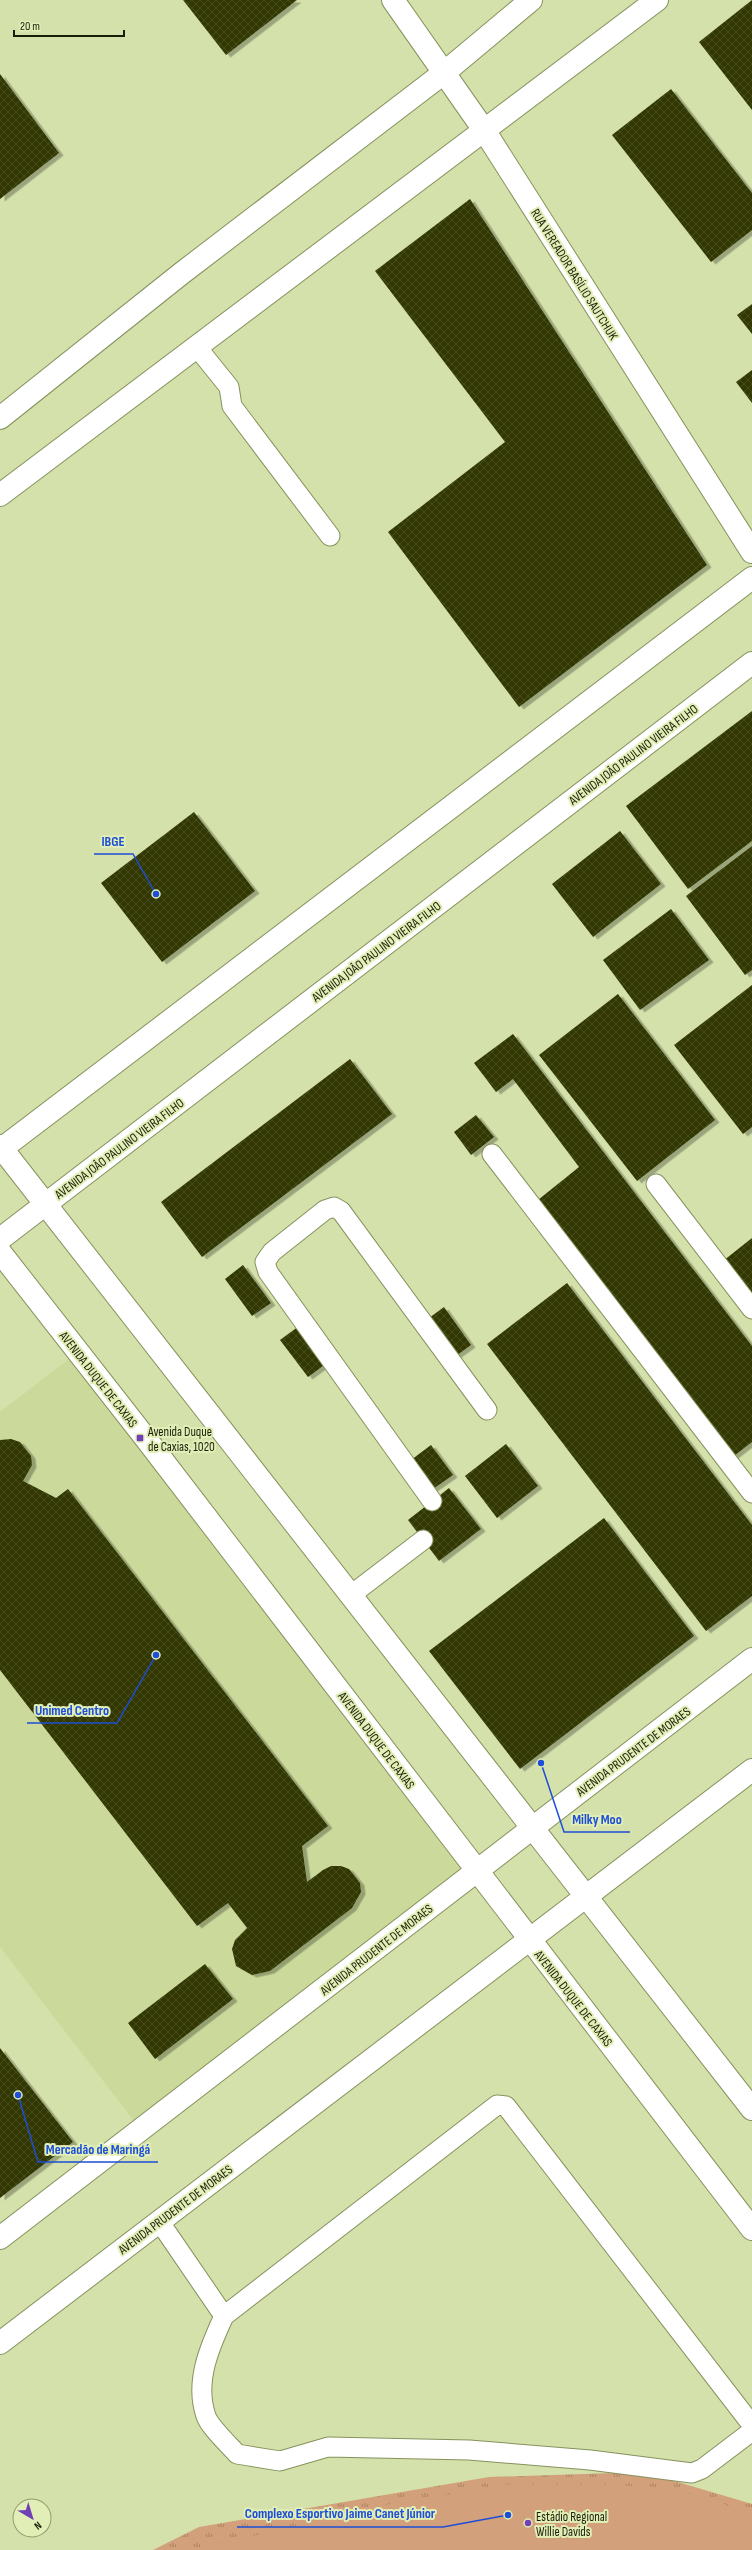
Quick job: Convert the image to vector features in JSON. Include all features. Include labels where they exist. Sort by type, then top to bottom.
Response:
[{"type":"main road","name":"RUA VEREADOR BASÍLIO SAUTCHUK","points":[[393,0],[484,130],[752,552]]},
{"type":"main road","points":[[0,418],[182,273],[444,72],[531,0]]},
{"type":"main road","points":[[0,495],[657,0]]},
{"type":"main road","points":[[752,578],[1,1148],[588,1896],[752,2109]]},
{"type":"main road","name":"AVENIDA JOÃO PAULINO VIEIRA FILHO","points":[[0,1239],[752,663]]},
{"type":"main road","name":"AVENIDA DUQUE DE CAXIAS","points":[[0,1252],[152,1446],[528,1939],[752,2229]]},
{"type":"main road","name":"AVENIDA PRUDENTE DE MORAES","points":[[0,2238],[752,1659]]},
{"type":"main road","name":"AVENIDA PRUDENTE DE MORAES","points":[[0,2343],[528,1939],[588,1896],[752,1770]]},
{"type":"lane","points":[[196,346],[229,387],[232,406],[330,536]]},
{"type":"lane","points":[[492,1154],[752,1493]]},
{"type":"lane","points":[[656,1184],[752,1309]]},
{"type":"lane","points":[[432,1501],[268,1272],[265,1262],[272,1252],[325,1210],[334,1207],[341,1211],[487,1410]]},
{"type":"lane","points":[[351,1595],[423,1540]]},
{"type":"lane","points":[[752,2425],[506,2106],[502,2105],[497,2106],[224,2316],[211,2345],[202,2383],[206,2417],[237,2454],[280,2461],[328,2447],[469,2450],[590,2460],[688,2474],[702,2469],[752,2430]]},
{"type":"lane","points":[[159,2221],[224,2316]]},
{"type":"shaded area","points":[[78,1352],[477,1871],[141,2130],[0,1947],[0,1412]]},
{"type":"green space","name":"Estádio Regional Willie Davids","points":[[644,2472],[752,2504],[752,2550],[153,2550],[199,2527],[489,2477]]},
{"type":"green space","name":"Estádio Regional Willie Davids","points":[[513,2484],[614,2484],[707,2496],[752,2517],[752,2550],[194,2550],[378,2506]]},
{"type":"building","points":[[183,0],[297,0],[226,55]]},
{"type":"building","points":[[752,0],[752,110],[699,42]]},
{"type":"building","points":[[0,74],[59,153],[0,199]]},
{"type":"building","points":[[671,89],[752,193],[752,230],[711,262],[612,135]]},
{"type":"building","points":[[470,199],[707,565],[519,707],[388,532],[505,442],[375,271]]},
{"type":"building","points":[[752,304],[752,334],[737,315]]},
{"type":"building","points":[[752,370],[752,403],[736,382]]},
{"type":"building","points":[[752,711],[752,841],[688,889],[626,806]]},
{"type":"building","points":[[194,812],[255,891],[162,962],[101,883]]},
{"type":"building","points":[[620,831],[661,884],[593,937],[552,884]]},
{"type":"building","points":[[752,846],[752,970],[745,975],[686,896]]},
{"type":"building","points":[[671,909],[709,960],[640,1010],[603,960]]},
{"type":"building","points":[[752,985],[752,1127],[743,1134],[674,1045]]},
{"type":"building","points":[[618,994],[715,1120],[637,1181],[539,1055]]},
{"type":"building","points":[[513,1034],[752,1346],[752,1442],[730,1459],[533,1204],[579,1167],[513,1079],[496,1092],[474,1063]]},
{"type":"building","points":[[350,1059],[392,1114],[202,1257],[161,1202]]},
{"type":"building","points":[[476,1115],[494,1137],[471,1155],[454,1132]]},
{"type":"building","points":[[752,1238],[752,1298],[723,1261]]},
{"type":"building","points":[[243,1265],[271,1303],[252,1316],[225,1279]]},
{"type":"building","points":[[567,1283],[752,1525],[752,1596],[706,1631],[487,1344]]},
{"type":"building","points":[[444,1307],[471,1345],[453,1358],[425,1321]]},
{"type":"building","points":[[299,1326],[327,1363],[308,1377],[280,1340]]},
{"type":"building","points":[[11,1439],[20,1442],[31,1456],[32,1465],[23,1481],[56,1498],[68,1489],[328,1826],[302,1846],[307,1882],[331,1866],[341,1866],[349,1869],[360,1883],[361,1892],[352,1908],[270,1971],[252,1975],[236,1966],[232,1949],[235,1940],[247,1928],[228,1903],[197,1926],[0,1670],[0,1440]]},
{"type":"building","points":[[506,1444],[538,1486],[497,1518],[465,1476]]},
{"type":"building","points":[[431,1445],[453,1475],[433,1489],[411,1460]]},
{"type":"building","points":[[449,1488],[481,1529],[439,1561],[408,1520]]},
{"type":"building","points":[[604,1518],[694,1636],[520,1769],[429,1651]]},
{"type":"building","points":[[205,1964],[233,1999],[155,2059],[128,2023]]},
{"type":"building","points":[[0,2048],[73,2142],[0,2198]]},
{"type":"place","name":"IBGE","points":[[156,894]]},
{"type":"place","name":"Avenida Duque de Caxias, 1020","points":[[140,1438]]},
{"type":"place","name":"Unimed Centro","points":[[156,1655]]},
{"type":"place","name":"Milky Moo","points":[[541,1763]]},
{"type":"place","name":"Mercadão de Maringá","points":[[18,2095]]},
{"type":"place","name":"Complexo Esportivo Jaime Canet Júnior","points":[[508,2515]]},
{"type":"place","name":"Estádio Regional Willie Davids","points":[[528,2523]]}]
